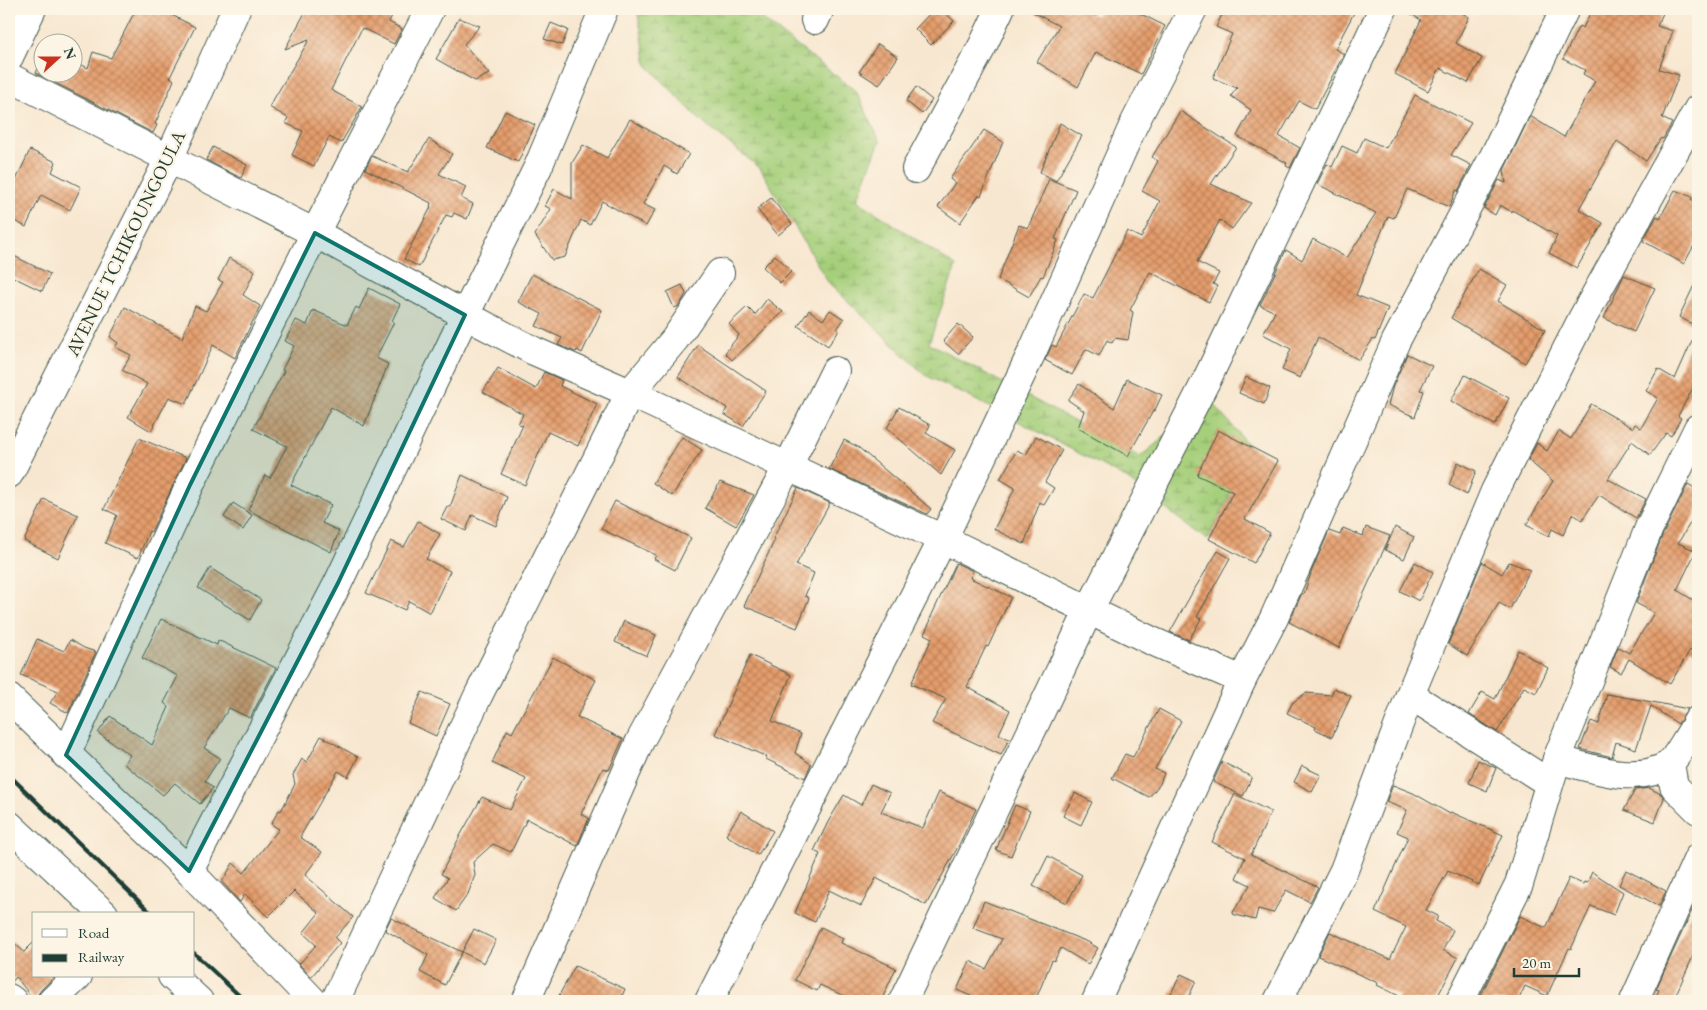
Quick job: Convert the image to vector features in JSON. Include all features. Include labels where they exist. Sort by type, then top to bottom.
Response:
[{"type":"street","points":[[9,56],[32,9]]},
{"type":"street","name":"AVENUE TCHIKOUNGOULA","points":[[9,474],[169,158],[236,9]]},
{"type":"street","points":[[66,755],[190,485],[315,233],[430,9]]},
{"type":"street","points":[[190,871],[338,583],[465,315],[538,167],[604,9]]},
{"type":"street","points":[[916,169],[983,45],[1000,9]]},
{"type":"street","points":[[709,1001],[943,539],[1032,350],[1134,124],[1193,9]]},
{"type":"street","points":[[902,1001],[1089,610],[1207,379],[1383,9]]},
{"type":"street","points":[[1096,1001],[1242,680],[1274,618],[1396,341],[1494,156],[1565,9]]},
{"type":"street","points":[[9,77],[315,233],[534,351],[788,466],[1152,641],[1242,680]]},
{"type":"street","points":[[1278,1001],[1344,870],[1410,695],[1495,491],[1582,319],[1698,110]]},
{"type":"street","points":[[335,1001],[478,696],[630,393],[675,339],[720,273]]},
{"type":"street","points":[[526,1001],[640,741],[788,466],[835,371]]},
{"type":"street","points":[[1460,1001],[1519,884],[1553,771],[1649,528],[1698,428]]},
{"type":"street","points":[[1410,695],[1553,771],[1611,774],[1646,773],[1670,764],[1698,720]]},
{"type":"street","points":[[9,698],[66,755],[190,871],[313,1001]]},
{"type":"street","points":[[1670,764],[1674,786],[1698,810]]},
{"type":"street","points":[[9,825],[102,912]]},
{"type":"street","points":[[1634,1001],[1698,858]]},
{"type":"street","points":[[52,1001],[76,978]]},
{"type":"street","points":[[174,978],[198,1001]]},
{"type":"street","points":[[9,998],[13,1001]]},
{"type":"highlighted area","points":[[315,233],[465,315],[338,583],[189,871],[66,755],[190,485]]},
{"type":"green space","points":[[637,9],[767,9],[763,20],[856,91],[880,141],[857,200],[956,266],[929,343],[1140,457],[1210,399],[1253,451],[1207,540],[1124,477],[925,375],[828,282],[760,168],[702,122],[647,65]]},
{"type":"building","points":[[136,9],[160,9],[195,27],[170,77],[174,80],[153,133],[54,82],[82,82],[82,65],[88,68],[93,52],[111,58]]},
{"type":"building","points":[[307,9],[395,9],[389,22],[402,29],[394,44],[362,28],[331,90],[362,107],[341,143],[329,137],[314,166],[292,155],[303,131],[285,123],[288,118],[269,107],[309,40],[285,49]]},
{"type":"building","points":[[934,9],[941,9],[954,21],[931,45],[915,29]]},
{"type":"building","points":[[1027,9],[1083,9],[1096,16],[1100,9],[1131,9],[1165,26],[1141,74],[1096,52],[1078,87],[1037,62],[1059,26]]},
{"type":"building","points":[[1225,9],[1356,9],[1335,49],[1344,54],[1315,109],[1299,101],[1279,136],[1300,148],[1290,168],[1286,166],[1287,163],[1237,136],[1251,110],[1231,96],[1237,88],[1213,78],[1232,34],[1216,27]]},
{"type":"building","points":[[1403,9],[1455,9],[1469,17],[1456,43],[1482,58],[1468,83],[1440,68],[1428,91],[1395,74],[1421,20]]},
{"type":"building","points":[[1592,9],[1665,9],[1657,26],[1673,31],[1659,69],[1679,75],[1662,118],[1672,123],[1663,139],[1661,138],[1646,161],[1617,141],[1579,209],[1603,223],[1577,268],[1549,253],[1557,236],[1500,205],[1495,215],[1484,208],[1499,180],[1506,183],[1504,170],[1530,116],[1564,137],[1595,81],[1583,74],[1585,70],[1563,59],[1579,26],[1583,28]]},
{"type":"building","points":[[459,18],[480,26],[464,44],[489,74],[475,81],[436,59]]},
{"type":"building","points":[[551,23],[568,30],[562,45],[544,39]]},
{"type":"building","points":[[878,44],[898,57],[879,85],[859,72]]},
{"type":"building","points":[[916,87],[932,100],[922,114],[906,101]]},
{"type":"building","points":[[1415,95],[1471,123],[1451,155],[1471,165],[1458,191],[1456,190],[1449,207],[1407,189],[1394,218],[1388,216],[1356,295],[1388,308],[1375,340],[1373,339],[1359,360],[1318,337],[1300,378],[1282,370],[1291,349],[1263,334],[1275,312],[1260,305],[1286,250],[1302,260],[1313,239],[1347,258],[1376,213],[1317,184],[1327,164],[1332,167],[1342,146],[1357,153],[1364,138],[1386,148]]},
{"type":"building","points":[[505,111],[535,125],[518,162],[487,148]]},
{"type":"building","points":[[1180,111],[1236,147],[1211,184],[1251,203],[1232,229],[1220,220],[1197,262],[1219,273],[1213,284],[1217,286],[1209,302],[1150,272],[1130,310],[1133,312],[1128,340],[1115,338],[1112,343],[1107,340],[1099,356],[1086,349],[1072,375],[1045,360],[1052,345],[1056,347],[1084,294],[1093,298],[1127,231],[1141,238],[1160,201],[1142,191],[1158,161],[1152,157]]},
{"type":"building","points":[[630,119],[689,154],[677,174],[664,166],[643,204],[655,210],[646,226],[602,201],[590,225],[581,220],[565,257],[552,260],[535,235],[551,209],[545,206],[554,189],[572,199],[572,163],[583,145],[607,158]]},
{"type":"building","points":[[1060,123],[1082,136],[1056,181],[1040,172]]},
{"type":"building","points":[[984,130],[1003,142],[981,196],[979,195],[960,223],[938,207],[955,183],[950,179]]},
{"type":"building","points":[[429,139],[452,154],[439,174],[466,187],[461,198],[473,204],[467,219],[454,213],[452,217],[446,215],[419,267],[404,259],[431,207],[431,203],[365,169],[372,156],[408,172]]},
{"type":"building","points":[[213,147],[247,165],[241,178],[206,160]]},
{"type":"building","points":[[30,150],[56,162],[52,172],[81,187],[70,210],[41,195],[26,227],[9,218],[9,195]]},
{"type":"building","points":[[1049,179],[1076,190],[1055,239],[1058,240],[1043,277],[1041,276],[1029,297],[998,279],[1019,225],[1028,228]]},
{"type":"building","points":[[1675,190],[1692,197],[1691,199],[1698,204],[1698,238],[1684,264],[1643,241],[1657,216],[1660,218]]},
{"type":"building","points":[[771,198],[792,224],[778,235],[757,209]]},
{"type":"building","points":[[775,255],[792,271],[780,283],[763,267]]},
{"type":"building","points":[[14,256],[50,274],[42,291],[9,275],[9,267]]},
{"type":"building","points":[[229,258],[255,271],[243,295],[260,306],[235,358],[213,345],[186,404],[169,397],[151,431],[128,417],[147,384],[122,370],[131,355],[115,347],[118,343],[110,337],[125,307],[182,338],[195,306],[206,311],[223,282],[218,280]]},
{"type":"building","points":[[1479,269],[1507,285],[1498,301],[1545,330],[1525,363],[1451,318]]},
{"type":"building","points":[[532,274],[602,310],[582,353],[558,345],[562,338],[536,326],[542,314],[518,302]]},
{"type":"building","points":[[1624,275],[1655,288],[1634,332],[1604,318]]},
{"type":"building","points":[[1698,277],[1698,327],[1679,317]]},
{"type":"building","points":[[682,285],[686,294],[679,306],[674,308],[667,292]]},
{"type":"building","points":[[369,288],[400,304],[392,321],[394,322],[376,358],[388,364],[364,426],[331,407],[291,485],[331,505],[322,523],[339,531],[331,552],[248,510],[265,475],[270,478],[287,446],[253,429],[284,371],[282,370],[294,346],[285,341],[296,320],[307,325],[313,310],[347,325],[356,307],[359,309]]},
{"type":"building","points":[[767,299],[783,312],[732,360],[725,353],[739,335],[729,324],[747,307],[755,315]]},
{"type":"building","points":[[809,310],[823,320],[830,310],[844,319],[828,346],[798,326]]},
{"type":"building","points":[[958,324],[973,337],[958,354],[943,341]]},
{"type":"building","points":[[1698,327],[1698,378],[1678,416],[1681,418],[1671,436],[1666,433],[1650,455],[1632,441],[1608,479],[1646,499],[1636,518],[1599,495],[1582,520],[1573,514],[1563,535],[1552,529],[1549,536],[1526,525],[1553,481],[1528,460],[1537,443],[1547,451],[1559,431],[1571,439],[1591,404],[1633,428],[1635,424],[1641,428],[1658,398],[1646,391],[1658,369],[1675,379]]},
{"type":"building","points":[[698,345],[766,391],[743,426],[724,414],[727,408],[678,377]]},
{"type":"building","points":[[1407,354],[1432,366],[1420,390],[1424,391],[1415,417],[1388,405],[1393,386]]},
{"type":"building","points":[[498,368],[536,389],[544,372],[562,380],[560,386],[597,404],[578,446],[548,432],[525,485],[501,474],[523,425],[518,424],[523,414],[483,392]]},
{"type":"building","points":[[1465,375],[1509,398],[1495,425],[1451,401]]},
{"type":"building","points":[[1246,377],[1270,388],[1264,404],[1239,393]]},
{"type":"building","points":[[1127,379],[1162,395],[1128,456],[1078,428],[1084,411],[1068,400],[1079,384],[1114,408]]},
{"type":"building","points":[[899,407],[930,425],[926,433],[955,450],[941,475],[887,428]]},
{"type":"building","points":[[1218,430],[1278,461],[1245,519],[1270,533],[1254,563],[1209,539],[1233,492],[1197,475]]},
{"type":"building","points":[[1036,436],[1062,450],[1045,482],[1054,488],[1044,505],[1040,502],[1024,544],[994,529],[1015,488],[1000,479],[1017,450],[1026,455]]},
{"type":"building","points":[[682,437],[702,450],[672,496],[653,483]]},
{"type":"building","points":[[139,438],[186,458],[151,532],[149,531],[138,558],[105,543],[117,515],[104,509]]},
{"type":"building","points":[[844,440],[858,447],[931,509],[927,514],[829,469]]},
{"type":"building","points":[[1458,462],[1476,471],[1467,495],[1449,485]]},
{"type":"building","points":[[462,475],[507,497],[496,526],[472,515],[466,531],[441,519],[447,507],[450,507]]},
{"type":"building","points":[[720,482],[754,495],[736,526],[705,508]]},
{"type":"building","points":[[1688,484],[1698,490],[1698,510],[1678,543],[1696,551],[1677,590],[1698,603],[1698,655],[1690,650],[1670,684],[1629,659],[1621,673],[1610,667],[1618,647],[1629,653],[1654,613],[1636,603],[1663,534]]},
{"type":"building","points":[[798,488],[830,503],[796,565],[814,573],[805,596],[809,598],[797,628],[744,606],[775,539],[773,539]]},
{"type":"building","points":[[44,499],[78,515],[58,558],[24,541]]},
{"type":"building","points":[[615,501],[691,538],[675,570],[654,559],[656,555],[601,529]]},
{"type":"building","points":[[233,503],[252,515],[243,530],[224,517]]},
{"type":"building","points":[[418,521],[440,534],[426,559],[450,571],[430,613],[409,601],[405,610],[366,593],[391,541],[404,547]]},
{"type":"building","points":[[1366,527],[1390,536],[1339,648],[1289,622],[1302,593],[1304,594],[1329,531],[1340,535],[1343,528],[1363,536]]},
{"type":"building","points":[[1395,527],[1414,537],[1404,559],[1385,550]]},
{"type":"building","points":[[1218,551],[1230,558],[1197,617],[1201,619],[1189,640],[1170,632],[1192,593]]},
{"type":"building","points":[[1415,562],[1433,572],[1419,601],[1400,591]]},
{"type":"building","points":[[1482,562],[1502,574],[1509,562],[1530,570],[1510,609],[1499,603],[1467,656],[1448,644]]},
{"type":"building","points":[[956,563],[973,571],[970,578],[1011,597],[967,687],[1010,710],[999,734],[1009,739],[1001,755],[932,723],[946,699],[911,684],[932,638],[924,634]]},
{"type":"building","points":[[210,568],[261,600],[250,620],[198,588]]},
{"type":"building","points":[[161,619],[217,645],[218,641],[222,642],[276,668],[250,718],[229,708],[204,748],[220,758],[205,781],[213,788],[200,804],[175,783],[163,795],[124,764],[130,755],[98,733],[110,716],[152,745],[169,707],[164,703],[178,676],[142,658]]},
{"type":"building","points":[[624,621],[656,635],[647,656],[615,642]]},
{"type":"building","points":[[37,639],[64,651],[70,640],[96,652],[68,713],[50,703],[58,691],[21,675]]},
{"type":"building","points":[[1518,650],[1548,668],[1536,693],[1524,687],[1497,732],[1469,714],[1482,692],[1495,699]]},
{"type":"building","points":[[750,655],[791,675],[772,721],[801,734],[795,753],[811,764],[805,778],[766,759],[767,757],[715,734]]},
{"type":"building","points":[[553,657],[596,680],[577,717],[623,739],[609,770],[603,768],[581,814],[589,818],[577,846],[527,819],[511,852],[493,844],[473,862],[475,875],[468,894],[456,911],[435,898],[448,878],[441,874],[482,797],[510,810],[526,779],[492,763],[507,730],[512,733]]},
{"type":"building","points":[[1334,688],[1351,696],[1332,737],[1287,713],[1293,702],[1306,693],[1331,695]]},
{"type":"building","points":[[422,692],[450,704],[436,736],[408,723]]},
{"type":"building","points":[[1607,694],[1688,709],[1678,724],[1651,706],[1636,749],[1616,742],[1612,757],[1580,749],[1591,721],[1599,724]]},
{"type":"building","points":[[1159,709],[1181,721],[1155,769],[1164,773],[1160,784],[1149,797],[1112,778],[1125,754],[1133,757]]},
{"type":"building","points":[[321,736],[358,757],[348,777],[338,771],[300,837],[322,852],[305,875],[353,917],[335,938],[340,943],[311,977],[299,964],[316,945],[303,933],[319,913],[294,891],[268,917],[245,894],[240,902],[222,882],[233,863],[244,873],[279,829],[271,824],[279,810],[281,811],[295,784],[293,775],[302,759],[307,762]]},
{"type":"building","points":[[1478,760],[1496,768],[1487,791],[1469,783]]},
{"type":"building","points":[[1222,762],[1252,777],[1243,796],[1213,782]]},
{"type":"building","points":[[1302,766],[1321,775],[1312,792],[1294,782]]},
{"type":"building","points":[[871,784],[890,793],[881,812],[923,828],[939,792],[976,809],[959,845],[926,905],[876,878],[861,906],[829,890],[815,922],[795,913],[820,854],[814,851],[828,822],[844,795],[861,805]]},
{"type":"building","points":[[1393,785],[1413,793],[1450,814],[1451,812],[1503,835],[1479,885],[1448,871],[1426,910],[1438,916],[1436,921],[1453,930],[1443,950],[1458,958],[1435,1001],[1397,1001],[1399,996],[1377,985],[1378,983],[1318,956],[1330,932],[1390,959],[1406,927],[1375,912],[1408,837],[1397,832],[1407,810],[1386,802]]},
{"type":"building","points":[[1649,788],[1661,794],[1664,798],[1655,822],[1624,810],[1635,790]]},
{"type":"building","points":[[1075,793],[1092,802],[1081,825],[1063,816]]},
{"type":"building","points":[[1235,794],[1271,812],[1251,855],[1318,887],[1310,902],[1286,890],[1273,913],[1258,909],[1255,920],[1232,914],[1250,885],[1236,878],[1245,858],[1212,842]]},
{"type":"building","points":[[1015,805],[1030,811],[1011,856],[996,850]]},
{"type":"building","points":[[741,811],[773,831],[758,855],[726,835]]},
{"type":"building","points":[[1048,856],[1082,875],[1067,903],[1033,886]]},
{"type":"building","points":[[1626,870],[1666,891],[1659,906],[1619,885]]},
{"type":"building","points":[[1592,872],[1623,892],[1614,915],[1591,906],[1547,996],[1525,986],[1518,1001],[1478,1001],[1520,916],[1546,928],[1569,878],[1583,884],[1584,882],[1587,883]]},
{"type":"building","points":[[984,901],[1088,942],[1098,948],[1088,964],[1061,948],[1054,961],[1052,960],[1035,1001],[982,1001],[957,990],[970,961],[986,969],[1002,939],[973,928]]},
{"type":"building","points":[[1694,906],[1698,908],[1698,945],[1673,1001],[1654,1001],[1659,990],[1656,989]]},
{"type":"building","points":[[391,918],[462,952],[445,985],[420,972],[428,955],[385,930]]},
{"type":"building","points":[[821,927],[843,938],[841,943],[896,968],[881,1001],[855,1001],[820,985],[817,991],[795,980]]},
{"type":"building","points":[[474,929],[496,940],[484,963],[462,952]]},
{"type":"building","points":[[9,938],[24,952],[32,944],[32,978],[53,978],[34,1000],[16,977],[9,983]]},
{"type":"building","points":[[575,966],[625,989],[620,1001],[556,1001]]},
{"type":"building","points":[[1181,974],[1196,981],[1187,1001],[1167,1001]]},
{"type":"railway","points":[[9,775],[150,912]]},
{"type":"railway","points":[[195,954],[245,1001]]}]
